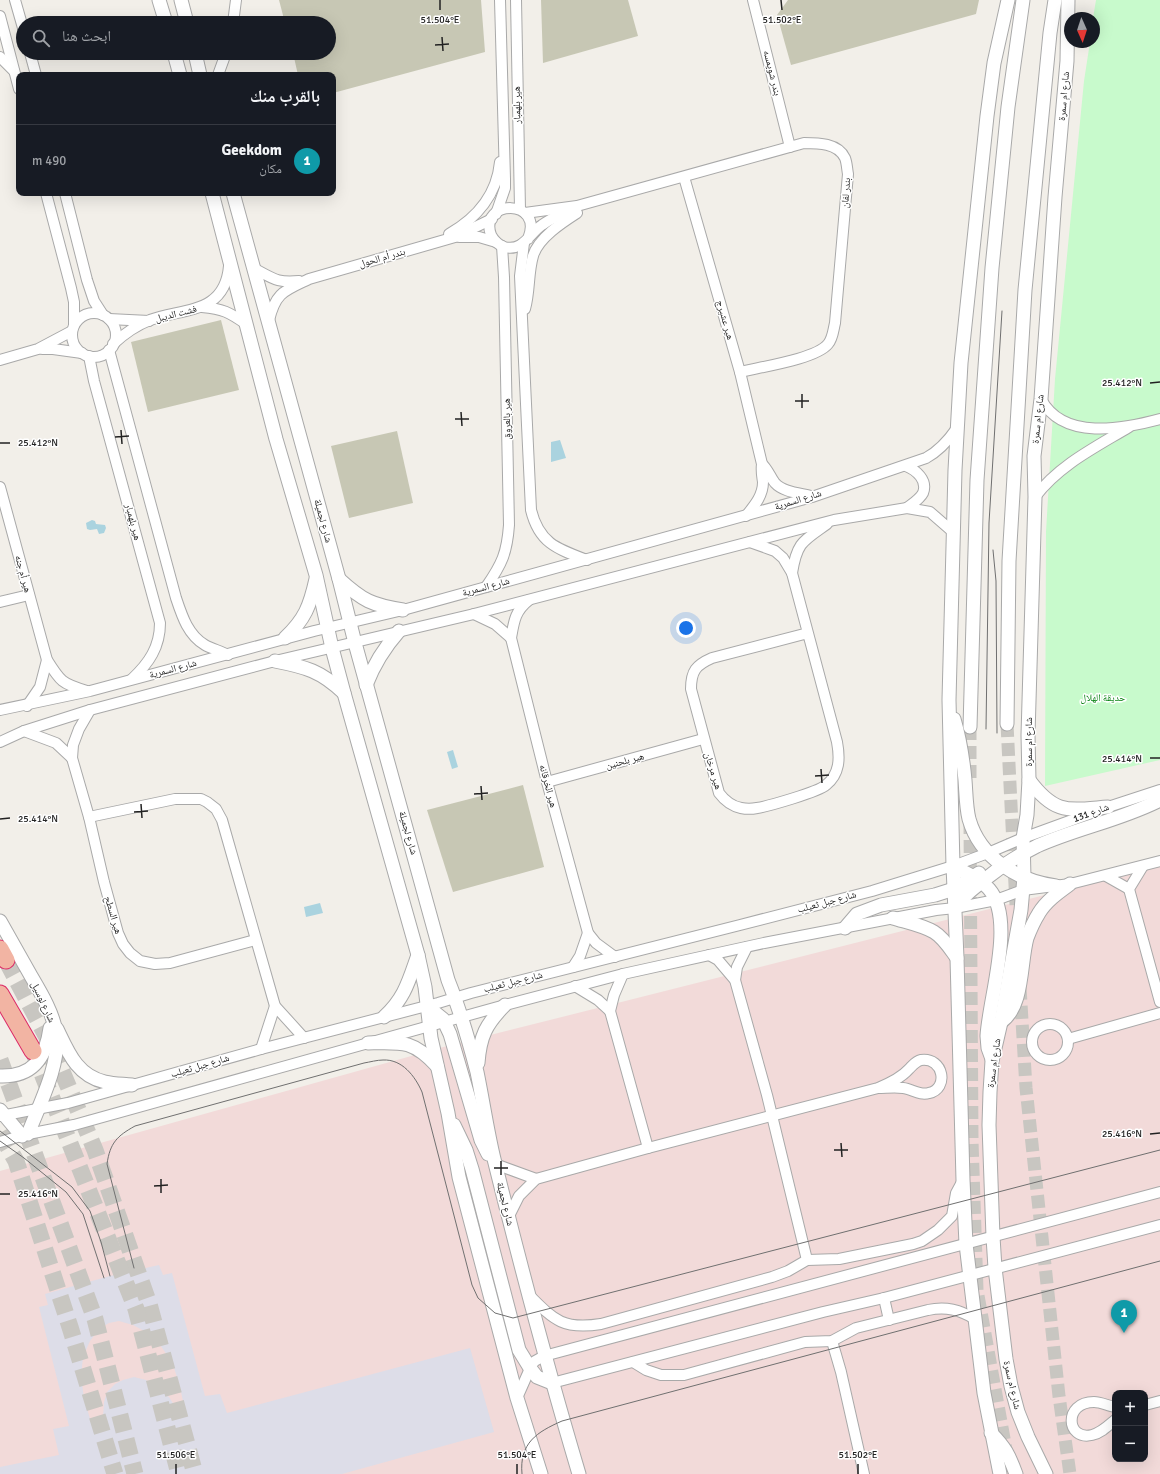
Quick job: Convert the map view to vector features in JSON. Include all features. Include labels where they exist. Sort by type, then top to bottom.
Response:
[{"type":"highway","points":[[0,994],[34,1051]]},
{"type":"street","points":[[15,0],[20,16]]},
{"type":"street","points":[[160,0],[164,16]]},
{"type":"street","points":[[181,0],[185,16]]},
{"type":"street","points":[[234,16],[236,0]]},
{"type":"street","name":"هير بلهمبار","points":[[494,216],[504,188],[504,130],[500,0]]},
{"type":"street","name":"هير بلهمبار","points":[[516,0],[522,211]]},
{"type":"street","name":"بندر شويمسه","points":[[753,0],[790,147]]},
{"type":"street","points":[[1000,1474],[984,1393],[971,1274],[966,1244],[949,700],[953,532],[961,363],[987,116],[994,63],[1008,0]]},
{"type":"street","points":[[970,727],[977,480],[991,284],[1008,107],[1023,0]]},
{"type":"street","name":"شارع ام سمرة","points":[[1007,724],[1009,561],[1025,290],[1050,33],[1055,0]]},
{"type":"street","name":"شارع ام سمرة","points":[[1046,1474],[1018,1412],[1006,1359],[995,1268],[989,1125],[990,1077],[992,1061],[1001,1022],[1021,910],[1024,884],[1022,838],[1027,815],[1029,780],[1028,735],[1035,497],[1034,456],[1041,399],[1054,204],[1067,61],[1068,0]]},
{"type":"street","points":[[0,16],[16,79]]},
{"type":"street","points":[[0,57],[14,72]]},
{"type":"street","points":[[32,60],[35,72]]},
{"type":"street","points":[[176,60],[179,72]]},
{"type":"street","points":[[197,60],[199,72]]},
{"type":"street","points":[[219,72],[223,60]]},
{"type":"street","name":"هير بلهمبار","points":[[426,246],[453,232],[473,217],[488,198],[497,180],[504,130]]},
{"type":"street","name":"بندر لفان","points":[[526,241],[540,226],[577,206],[600,198],[684,177],[804,143],[821,142],[836,148],[845,157],[848,174],[833,333],[831,340],[825,347],[807,356],[740,372]]},
{"type":"street","name":"هير عشيرج","points":[[684,177],[740,372],[762,464],[761,470],[763,480],[761,493],[758,500],[746,516]]},
{"type":"street","points":[[47,196],[74,302],[74,344],[85,354]]},
{"type":"street","points":[[66,196],[94,301],[113,324],[115,331],[111,347],[182,619],[191,632],[205,645],[228,655]]},
{"type":"street","points":[[213,196],[276,439],[316,575],[332,648],[344,693],[418,955],[425,987],[432,1005],[445,1022],[450,1034],[481,1140],[488,1153],[494,1161],[536,1179]]},
{"type":"street","name":"شارع لجميلة","points":[[234,196],[339,579],[354,643],[448,980],[462,1017],[477,1073],[494,1161],[508,1218],[544,1356],[579,1474]]},
{"type":"street","name":"هير بالعروق","points":[[521,316],[527,303],[533,255],[539,246],[560,225],[600,198]]},
{"type":"street","name":"بندر لفان","points":[[522,211],[577,206]]},
{"type":"street","points":[[514,207],[522,211],[529,219],[531,225],[526,241],[517,247],[509,248],[499,244],[492,237],[490,231],[490,225],[494,216],[501,210],[507,208],[514,207]]},
{"type":"street","name":"بندر أم الحول","points":[[455,238],[494,216]]},
{"type":"street","name":"بندر أم الحول","points":[[269,320],[273,306],[280,295],[288,289],[309,280],[455,238],[479,237],[499,244]]},
{"type":"street","name":"هير بالعروق","points":[[526,241],[520,276],[531,510],[534,522],[546,540],[554,546],[587,560]]},
{"type":"street","name":"هير بالعروق","points":[[486,587],[502,562],[506,551],[509,525],[504,277],[499,244]]},
{"type":"street","name":"فشت الديبل","points":[[111,347],[130,331],[149,320],[202,307],[215,299],[226,285],[230,258]]},
{"type":"street","name":"بندر أم الحول","points":[[255,269],[283,282],[309,280]]},
{"type":"street","name":"فشت الديبل","points":[[202,307],[226,311],[233,314],[246,324]]},
{"type":"street","points":[[0,360],[38,349],[73,328],[77,320],[86,314],[98,314],[106,317]]},
{"type":"street","name":"فشت الديبل","points":[[106,317],[149,320]]},
{"type":"street","points":[[38,349],[54,349],[100,355],[111,347]]},
{"type":"street","name":"هير بلهمبار","points":[[85,354],[94,381],[160,623],[160,633],[152,656],[143,669],[130,681]]},
{"type":"street","points":[[1041,399],[1048,410],[1068,424],[1086,428],[1131,426],[1160,419]]},
{"type":"street","points":[[1035,497],[1045,484],[1066,466],[1131,426]]},
{"type":"street","name":"شارع السمرية","points":[[0,710],[27,706],[130,681],[285,638],[403,610],[746,516],[906,466],[934,454],[947,442],[957,428]]},
{"type":"street","name":"هير عشيرج","points":[[762,464],[767,469],[774,482],[785,490],[812,496]]},
{"type":"street","points":[[906,466],[919,474],[922,478],[924,488],[920,498],[907,508]]},
{"type":"street","name":"هير أم جنه","points":[[0,487],[47,660],[62,682],[70,686],[90,691]]},
{"type":"street","name":"شارع السمرية","points":[[0,742],[24,731],[90,710],[399,631],[474,614],[834,520],[907,508],[930,512],[953,532]]},
{"type":"street","name":"هير مرخان","points":[[792,573],[795,555],[800,545],[807,538],[834,520]]},
{"type":"street","name":"هير مرخان","points":[[750,542],[775,551],[783,558],[792,573],[838,742],[839,757],[838,767],[833,777],[826,785],[813,791],[756,808],[742,808],[734,806],[725,801],[719,793],[690,689],[693,672],[701,663],[712,658],[808,633]]},
{"type":"street","points":[[285,638],[297,627],[308,608],[316,575]]},
{"type":"street","points":[[339,579],[364,600],[382,606],[403,610]]},
{"type":"street","points":[[0,602],[29,595]]},
{"type":"street","name":"هير الخرقانه","points":[[531,599],[521,607],[517,613],[513,622],[511,638],[547,782],[588,933],[596,944],[615,956]]},
{"type":"street","points":[[474,614],[496,624],[511,638]]},
{"type":"street","points":[[366,685],[378,658],[388,643],[399,631]]},
{"type":"street","points":[[0,714],[27,706],[40,687],[47,660]]},
{"type":"street","points":[[275,662],[302,667],[319,673],[332,681],[344,693]]},
{"type":"street","points":[[949,700],[960,742],[968,818],[974,835],[996,860],[1024,884],[1056,886],[1070,884],[1160,861]]},
{"type":"street","points":[[72,758],[73,745],[79,729],[90,710]]},
{"type":"street","points":[[0,739],[24,731],[56,743],[72,758]]},
{"type":"street","name":"هير بلحنين","points":[[547,782],[703,739]]},
{"type":"street","name":"هير السطح","points":[[72,758],[89,817],[104,882],[118,933],[123,944],[130,953],[140,961],[155,964],[170,963],[255,940]]},
{"type":"street","points":[[1029,780],[1045,799],[1054,806],[1076,809],[1108,807]]},
{"type":"street","name":"شارع 131","points":[[1022,838],[1160,790]]},
{"type":"street","points":[[89,817],[175,799],[201,799],[216,809],[222,820],[275,1006],[304,1038]]},
{"type":"street","points":[[996,860],[1023,854],[1046,842],[1160,800]]},
{"type":"street","points":[[955,908],[978,879],[996,860],[1011,852],[1022,838]]},
{"type":"street","name":"شارع جبل ثعيلب","points":[[2,1114],[68,1103],[261,1049],[432,1005],[455,997],[872,890],[953,866],[996,860]]},
{"type":"street","points":[[953,866],[978,879],[989,889],[996,900],[1000,922],[1001,943],[987,1036],[988,1048],[992,1061]]},
{"type":"street","points":[[1129,889],[1143,866]]},
{"type":"street","points":[[1106,876],[1129,889],[1160,1002]]},
{"type":"street","points":[[845,928],[857,914],[881,905],[935,895],[978,879]]},
{"type":"street","name":"شارع جبل ثعيلب","points":[[0,1142],[25,1135],[74,1125],[575,986],[747,947],[892,918],[996,900],[1024,884]]},
{"type":"street","points":[[1001,1022],[1010,1014],[1015,1004],[1027,939],[1036,918],[1050,900],[1070,884]]},
{"type":"street","points":[[892,918],[935,932],[957,958]]},
{"type":"street","name":"شارع لوسيل","points":[[0,921],[41,995],[51,1016],[56,1032],[55,1054],[48,1084],[25,1135]]},
{"type":"street","points":[[573,967],[580,956],[588,933]]},
{"type":"street","points":[[747,947],[737,967],[735,980],[772,1115],[807,1260]]},
{"type":"street","points":[[384,1017],[390,1012],[406,990],[418,955]]},
{"type":"street","points":[[709,955],[718,960],[735,980]]},
{"type":"street","points":[[623,974],[610,1011],[648,1148]]},
{"type":"street","points":[[575,986],[598,1000],[610,1011]]},
{"type":"street","points":[[432,1005],[462,1017]]},
{"type":"street","points":[[432,1005],[429,1027],[448,1112],[460,1177],[517,1398],[541,1474]]},
{"type":"street","points":[[477,1073],[482,1034],[491,1020],[505,1005]]},
{"type":"street","points":[[261,1049],[275,1006]]},
{"type":"street","points":[[1068,1039],[1160,1013]]},
{"type":"street","points":[[0,1076],[17,1075],[29,1069],[39,1061],[48,1042],[51,1016]]},
{"type":"street","points":[[51,1016],[73,1061],[88,1076],[104,1082],[132,1085]]},
{"type":"street","points":[[368,1043],[396,1042],[416,1047],[437,1066]]},
{"type":"street","points":[[508,1218],[519,1196],[536,1179],[878,1088],[903,1075],[920,1060],[934,1062],[940,1070],[941,1081],[939,1087],[936,1091],[930,1094],[922,1094],[901,1088],[878,1088]]},
{"type":"street","points":[[448,1112],[463,1144],[472,1169],[519,1350],[537,1377],[552,1384],[1160,1225]]},
{"type":"street","points":[[2,1114],[25,1135]]},
{"type":"street","points":[[529,1294],[546,1312],[561,1322],[570,1325],[591,1326],[772,1277],[788,1271],[807,1260],[839,1259],[913,1244],[922,1241],[938,1230],[952,1216],[956,1193],[963,1180]]},
{"type":"street","points":[[517,1398],[530,1368],[535,1361],[544,1356],[1160,1192]]},
{"type":"street","points":[[884,1298],[889,1320]]},
{"type":"street","points":[[632,1362],[653,1373],[661,1375],[684,1375],[805,1342],[832,1341],[856,1328],[936,1308],[954,1309],[961,1311],[975,1319]]},
{"type":"street","points":[[832,1341],[841,1372],[864,1474]]},
{"type":"street","points":[[1148,1404],[1160,1401]]},
{"type":"street","points":[[1112,1406],[1092,1402],[1080,1405],[1075,1408],[1071,1419],[1075,1430],[1085,1436],[1097,1434],[1112,1422]]},
{"type":"street","points":[[991,1433],[1002,1444],[1010,1458],[1016,1474]]},
{"type":"shaded area","points":[[279,0],[481,0],[485,52],[336,92],[336,72],[297,72],[295,60],[336,60],[336,16],[283,16]]},
{"type":"shaded area","points":[[541,0],[628,0],[638,36],[543,63]]},
{"type":"shaded area","points":[[788,0],[979,0],[976,14],[791,65],[777,15]]},
{"type":"shaded area","points":[[221,320],[239,390],[148,412],[131,342]]},
{"type":"shaded area","points":[[397,431],[413,503],[349,518],[331,446]]},
{"type":"shaded area","points":[[523,785],[544,867],[453,892],[427,810]]},
{"type":"shaded area","points":[[1160,866],[1160,1474],[0,1474],[0,1171],[447,1046]]},
{"type":"shaded area","points":[[159,1265],[163,1275],[172,1273],[205,1396],[220,1394],[227,1413],[470,1348],[494,1432],[342,1474],[0,1474],[0,1467],[59,1455],[53,1429],[69,1426],[39,1307],[48,1305],[45,1294],[110,1276]],"holes":[[[119,1321],[133,1325],[148,1333],[160,1345],[172,1362],[179,1383],[185,1410],[178,1411],[169,1397],[146,1380],[134,1377],[115,1384],[107,1392],[104,1402],[102,1432],[97,1433],[90,1419],[84,1398],[81,1377],[83,1357],[90,1341],[99,1329],[109,1323]]]},
{"type":"green space","name":"حديقة الهلال","points":[[1096,0],[1160,0],[1160,760],[1045,786],[1046,532],[1055,379],[1084,81],[1089,48],[1100,48],[1100,12],[1094,12]]},
{"type":"water","points":[[560,440],[566,458],[551,462],[551,442]]},
{"type":"water","points":[[92,520],[95,521],[96,524],[105,525],[106,528],[104,533],[99,534],[97,529],[87,529],[86,523]]},
{"type":"water","points":[[453,750],[458,767],[452,769],[447,752]]},
{"type":"water","points":[[320,903],[323,913],[306,917],[304,907]]},
{"type":"tunnel","points":[[1007,724],[1016,905]]},
{"type":"tunnel","points":[[970,727],[970,781]]},
{"type":"tunnel","points":[[970,821],[972,1141],[977,1290],[1007,1455]]},
{"type":"tunnel","points":[[6,960],[50,1043],[95,1150],[149,1304],[195,1474]]},
{"type":"tunnel","points":[[1020,987],[1026,1088],[1059,1396],[1070,1474]]},
{"type":"tunnel","points":[[33,1051],[136,1309],[179,1474]]},
{"type":"tunnel","points":[[0,1060],[95,1319],[135,1474]]},
{"type":"tunnel","points":[[0,1133],[16,1161],[70,1327],[115,1474]]},
{"type":"tram line","points":[[986,729],[989,523],[1002,311]]},
{"type":"tram line","points":[[993,550],[996,581],[997,733]]},
{"type":"tram line","points":[[134,1268],[107,1164],[112,1145],[123,1133],[135,1126],[378,1060],[390,1060],[402,1065],[416,1080],[422,1092],[472,1285],[478,1298],[495,1313],[513,1318],[1160,1150]]},
{"type":"tram line","points":[[0,1131],[72,1187],[90,1211],[101,1242],[110,1276]]},
{"type":"tram line","points":[[0,1141],[24,1158],[66,1192],[83,1214],[104,1278]]},
{"type":"tram line","points":[[522,1474],[523,1454],[532,1440],[538,1434],[562,1421],[1160,1261]]},
{"type":"place","name":"Geekdom","points":[[1124,1333]]}]
